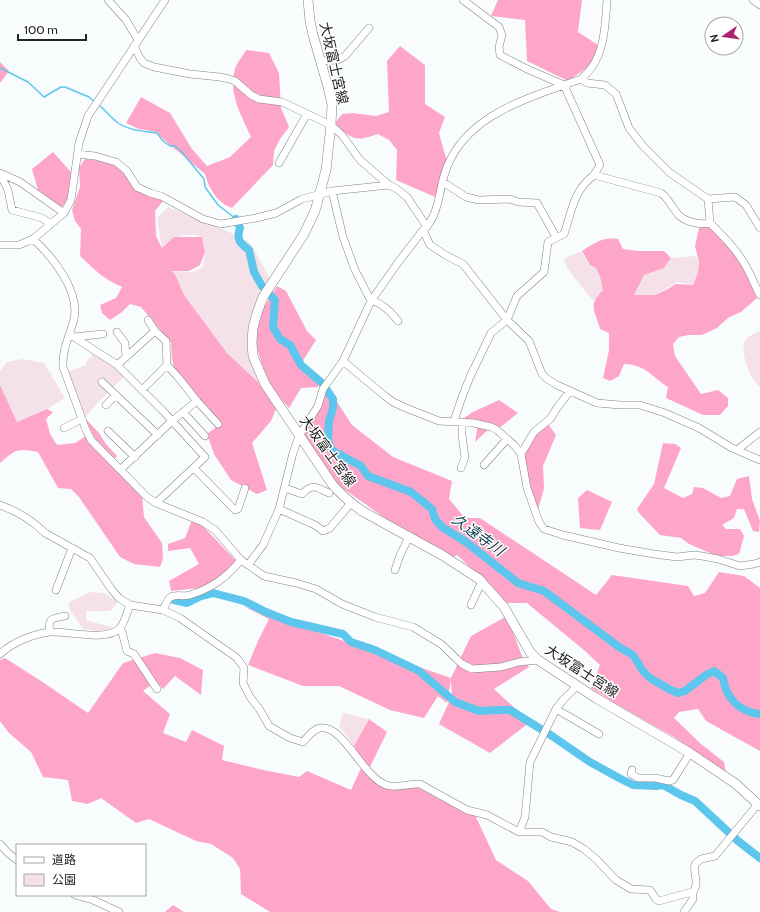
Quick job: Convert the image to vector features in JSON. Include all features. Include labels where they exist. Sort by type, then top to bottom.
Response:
[{"type":"main road","name":"大坂富士宮線","points":[[308,0],[310,21],[332,104],[332,125],[326,170],[321,194],[315,211],[304,234],[266,293],[257,313],[253,328],[253,356],[265,384],[299,436],[330,492],[340,494],[351,503],[462,566],[482,581],[504,607],[530,652],[538,660],[577,686],[690,753],[736,784],[759,805]]},
{"type":"street","points":[[108,0],[126,20],[138,40]]},
{"type":"street","points":[[0,245],[19,245],[33,239],[64,213],[71,200],[77,154],[84,124],[165,0]]},
{"type":"street","points":[[454,422],[462,397],[484,345],[491,333],[507,320],[517,296],[544,272],[548,242],[564,234],[574,198],[588,180],[594,175],[600,165],[564,85],[527,69],[500,55],[499,47],[502,35],[499,27],[463,0]]},
{"type":"street","points":[[248,565],[263,545],[279,509],[293,453],[299,436],[318,406],[325,387],[342,360],[371,301],[434,215],[444,176],[450,161],[458,148],[483,122],[507,107],[581,79],[587,75],[601,50],[605,31],[606,0]]},
{"type":"street","points":[[753,0],[760,5]]},
{"type":"street","points":[[320,61],[338,60],[345,56],[369,28]]},
{"type":"street","points":[[134,46],[144,63],[154,67],[190,74],[229,79],[235,81],[251,95],[259,99],[282,102],[332,125],[342,135],[360,160],[389,185],[397,189],[406,197],[425,228],[430,245],[463,264],[507,320],[529,341],[542,374],[546,378],[597,403],[640,405],[665,413],[699,428],[738,450],[760,460]]},
{"type":"street","points":[[581,79],[587,83],[605,85],[613,91],[618,98],[629,128],[642,146],[670,173],[708,199],[735,197],[746,205],[760,228]]},
{"type":"street","points":[[279,163],[307,114]]},
{"type":"street","points":[[77,154],[95,156],[116,162],[126,170],[137,186],[161,196],[203,219],[221,224],[276,213],[302,199],[332,191],[389,185]]},
{"type":"street","points":[[0,173],[20,182],[64,213]]},
{"type":"street","points":[[0,173],[8,190],[12,210],[42,218],[51,224]]},
{"type":"street","points":[[594,175],[661,193],[667,198],[677,214],[682,218],[703,225],[710,223]]},
{"type":"street","points":[[443,182],[466,197],[479,200],[510,199],[518,202],[537,203],[556,237]]},
{"type":"street","points":[[332,191],[343,237],[355,270],[371,301],[376,302],[388,310],[398,320]]},
{"type":"street","points":[[708,199],[710,223],[735,250],[750,273],[752,282],[760,295]]},
{"type":"street","points":[[33,239],[52,260],[72,291],[75,303],[72,336],[64,349],[62,358],[63,367],[86,430],[91,440],[147,497],[156,503],[204,522],[215,530],[241,560],[264,576],[316,589],[342,604],[375,617],[413,627],[441,644],[462,664],[472,669],[501,667],[519,662],[538,660]]},
{"type":"street","points":[[148,320],[155,332],[166,341],[167,366],[178,376],[196,401],[218,424]]},
{"type":"street","points":[[117,332],[125,343],[126,357]]},
{"type":"street","points":[[117,365],[155,332]]},
{"type":"street","points":[[72,336],[103,334]]},
{"type":"street","points":[[72,336],[117,365],[205,456],[156,503]]},
{"type":"street","points":[[342,360],[393,402],[439,421],[462,422],[491,427],[497,430],[514,444],[521,454],[527,488],[539,522],[544,528],[552,532],[619,548],[672,557],[702,556],[740,566],[760,562]]},
{"type":"street","points":[[142,390],[167,366]]},
{"type":"street","points":[[102,382],[158,435]]},
{"type":"street","points":[[521,454],[534,432],[550,419],[570,391]]},
{"type":"street","points":[[106,405],[116,395]]},
{"type":"street","points":[[120,469],[196,401]]},
{"type":"street","points":[[183,412],[205,436]]},
{"type":"street","points":[[64,428],[82,419]]},
{"type":"street","points":[[461,468],[465,457],[462,422]]},
{"type":"street","points":[[108,431],[135,457]]},
{"type":"street","points":[[738,450],[760,432]]},
{"type":"street","points":[[484,465],[507,439]]},
{"type":"street","points":[[194,468],[235,510],[238,509],[245,488]]},
{"type":"street","points":[[285,488],[302,494],[309,487],[313,486],[330,492]]},
{"type":"street","points":[[279,509],[315,525],[323,531],[330,528],[351,503]]},
{"type":"street","points":[[0,505],[19,513],[45,533],[90,558],[119,598],[130,605],[163,610],[180,618],[237,658],[244,668],[243,683],[246,690],[269,726],[275,730],[296,741],[303,742],[316,729],[326,728],[332,730],[341,737],[363,767],[386,785],[395,786],[414,783],[420,784],[467,810],[487,815],[519,832],[542,832],[551,837],[572,842],[584,849],[596,859],[616,880],[631,889],[650,890],[659,901],[692,892]]},
{"type":"street","points":[[395,570],[400,555],[409,537]]},
{"type":"street","points":[[56,590],[72,548]]},
{"type":"street","points":[[163,610],[169,598],[174,596],[188,596],[218,583],[231,572],[241,560]]},
{"type":"street","points":[[471,605],[482,581]]},
{"type":"street","points":[[0,654],[24,639],[50,632],[98,635],[111,633],[120,628],[130,605]]},
{"type":"street","points":[[50,632],[48,625],[50,620],[65,616]]},
{"type":"street","points":[[120,628],[127,651],[134,654],[157,689]]},
{"type":"street","points":[[519,832],[525,816],[530,762],[556,709],[577,686]]},
{"type":"street","points":[[556,709],[599,734]]},
{"type":"street","points":[[632,770],[631,774],[638,778],[655,778],[668,781],[673,780],[690,753]]},
{"type":"street","points":[[684,912],[693,899],[692,892],[696,884],[694,868],[697,861],[715,856],[759,805]]},
{"type":"street","points":[[0,844],[16,859]]},
{"type":"street","points":[[79,896],[93,900],[119,912]]},
{"type":"green space","points":[[168,207],[241,237],[251,244],[270,279],[252,313],[250,341],[252,363],[258,382],[227,353],[184,295],[174,271],[193,272],[203,267],[205,252],[202,237],[190,234],[180,236],[162,248],[157,218]]},
{"type":"green space","points":[[581,251],[589,264],[596,268],[600,277],[603,290],[593,301],[567,268],[564,259]]},
{"type":"green space","points":[[696,256],[699,267],[692,285],[678,282],[655,295],[634,295],[644,274],[664,268],[671,258]]},
{"type":"green space","points":[[760,331],[760,387],[750,374],[745,361],[743,349],[746,339]]},
{"type":"green space","points":[[93,352],[114,363],[125,376],[84,418],[67,372],[86,365],[87,359],[92,358],[91,353]]},
{"type":"green space","points":[[22,359],[44,363],[65,398],[49,408],[17,422],[0,385],[0,371],[7,362]]},
{"type":"green space","points":[[90,592],[104,593],[118,602],[110,611],[86,611],[86,620],[115,628],[105,632],[83,629],[69,609],[69,602]]},
{"type":"green space","points":[[343,713],[369,719],[354,746],[339,726]]},
{"type":"shaded area","points":[[498,0],[582,0],[578,32],[598,45],[591,65],[568,81],[527,61],[525,20],[491,16]]},
{"type":"shaded area","points":[[400,46],[425,65],[425,104],[445,117],[439,133],[448,165],[435,197],[396,180],[397,150],[389,140],[378,134],[359,139],[354,138],[335,123],[342,114],[353,113],[376,116],[389,112],[387,61]]},
{"type":"shaded area","points":[[246,50],[269,53],[279,73],[281,108],[289,127],[280,139],[274,151],[273,165],[232,208],[225,205],[216,197],[209,186],[205,174],[163,139],[157,132],[139,129],[126,123],[141,97],[170,113],[192,149],[207,166],[230,157],[251,137],[237,104],[233,87],[235,69]]},
{"type":"shaded area","points":[[0,62],[9,71],[0,83]]},
{"type":"shaded area","points":[[53,152],[71,172],[68,198],[62,207],[38,190],[32,169]]},
{"type":"shaded area","points":[[85,159],[109,162],[123,170],[135,190],[163,201],[155,211],[156,236],[162,248],[174,237],[202,237],[205,252],[200,265],[189,271],[172,271],[175,274],[184,295],[227,353],[258,382],[276,409],[271,421],[252,443],[267,490],[257,494],[231,480],[214,454],[207,434],[219,425],[175,371],[172,359],[171,343],[141,307],[130,304],[122,312],[110,320],[102,313],[100,305],[116,298],[122,287],[104,277],[80,256],[81,229],[75,221],[72,210],[80,187],[79,167]]},
{"type":"shaded area","points":[[703,226],[714,231],[734,252],[741,263],[757,298],[741,312],[728,318],[717,328],[702,335],[688,335],[679,337],[673,344],[675,356],[701,394],[718,390],[728,398],[728,406],[720,415],[703,415],[666,398],[668,387],[638,366],[624,364],[619,376],[610,381],[603,378],[609,350],[609,333],[600,329],[594,304],[598,295],[603,290],[596,268],[590,265],[582,251],[599,241],[618,239],[623,249],[638,251],[664,251],[671,258],[664,268],[644,275],[634,295],[655,295],[676,284],[693,285],[698,272],[699,262],[695,246],[699,228]]},
{"type":"shaded area","points":[[277,286],[286,291],[307,331],[316,340],[302,362],[322,378],[318,387],[301,388],[289,408],[275,392],[269,379],[259,354],[256,336],[257,321],[259,316]]},
{"type":"shaded area","points":[[0,385],[17,422],[47,409],[53,412],[46,419],[50,434],[57,445],[75,443],[86,436],[142,495],[144,517],[162,543],[163,559],[160,567],[134,564],[120,557],[79,497],[71,489],[58,488],[38,452],[25,450],[17,451],[0,463]]},
{"type":"shaded area","points":[[328,388],[352,425],[393,457],[452,481],[449,499],[465,518],[480,518],[596,595],[612,575],[688,586],[694,596],[705,593],[719,572],[744,576],[760,588],[760,751],[706,721],[698,709],[679,712],[674,718],[701,744],[724,762],[726,773],[674,737],[619,706],[591,688],[600,665],[527,603],[506,603],[457,555],[451,558],[389,521],[334,482],[308,444],[304,435],[323,401]]},
{"type":"shaded area","points":[[499,400],[518,413],[498,429],[491,427],[475,442],[478,424],[459,422],[471,413]]},
{"type":"shaded area","points":[[84,417],[117,456],[114,459],[96,440]]},
{"type":"shaded area","points":[[548,424],[556,435],[543,466],[544,488],[538,510],[527,488],[521,455],[534,432]]},
{"type":"shaded area","points":[[663,443],[675,444],[681,448],[664,488],[683,498],[692,494],[694,487],[703,488],[721,498],[730,496],[737,479],[749,476],[752,499],[760,521],[759,532],[753,531],[744,509],[737,509],[734,518],[722,525],[726,529],[740,529],[744,536],[739,554],[732,556],[717,556],[689,544],[681,538],[660,535],[639,513],[637,509],[654,484]]},
{"type":"shaded area","points":[[587,490],[612,502],[600,530],[580,528],[578,498]]},
{"type":"shaded area","points":[[192,520],[203,526],[236,561],[223,575],[199,588],[171,591],[169,581],[199,564],[190,548],[168,551],[168,544],[185,538]]},
{"type":"shaded area","points":[[243,606],[451,678],[471,636],[507,616],[522,656],[529,667],[494,689],[530,722],[490,753],[439,724],[452,695],[451,680],[447,703],[438,696],[424,718],[390,710],[339,686],[303,686],[248,665],[269,619]]},
{"type":"shaded area","points":[[155,653],[180,658],[203,670],[201,695],[175,676],[163,689],[156,681],[143,691],[170,714],[163,733],[186,742],[192,730],[224,746],[222,760],[299,777],[307,771],[351,790],[361,768],[380,785],[417,787],[461,811],[475,815],[496,860],[528,881],[551,909],[560,912],[270,912],[241,894],[240,869],[233,858],[211,844],[196,841],[149,819],[136,823],[101,798],[88,804],[72,801],[68,780],[43,777],[31,752],[9,733],[0,721],[0,660],[5,658],[88,713],[123,663]]},
{"type":"shaded area","points":[[369,719],[387,732],[370,767],[362,759],[354,746]]},
{"type":"shaded area","points":[[173,905],[184,912],[165,912]]},
{"type":"waterway","points":[[0,68],[28,82],[44,97],[61,87],[65,87],[89,97],[95,102]]},
{"type":"waterway","points":[[99,105],[115,121],[123,126],[157,133],[163,141],[170,146],[175,146],[181,151],[204,179],[205,187],[218,205],[236,219]]},
{"type":"waterway","name":"久遠寺川","points":[[236,219],[240,228],[238,236],[241,243],[249,250],[254,272],[262,286],[275,300],[273,327],[280,339],[290,345],[301,365],[322,383],[333,399],[333,408],[329,421],[328,439],[329,445],[333,451],[361,466],[368,476],[411,492],[432,509],[435,519],[442,527],[466,542],[518,583],[544,591],[619,647],[633,655],[643,671],[650,678],[678,693],[685,691],[706,675],[714,671],[723,678],[727,692],[735,703],[746,710],[760,714]]},
{"type":"waterway","points":[[174,600],[187,603],[201,596],[213,593],[244,601],[291,622],[343,634],[351,642],[375,650],[419,671],[455,702],[479,711],[510,710],[590,762],[633,785],[663,785],[695,801],[738,841],[760,858]]}]
